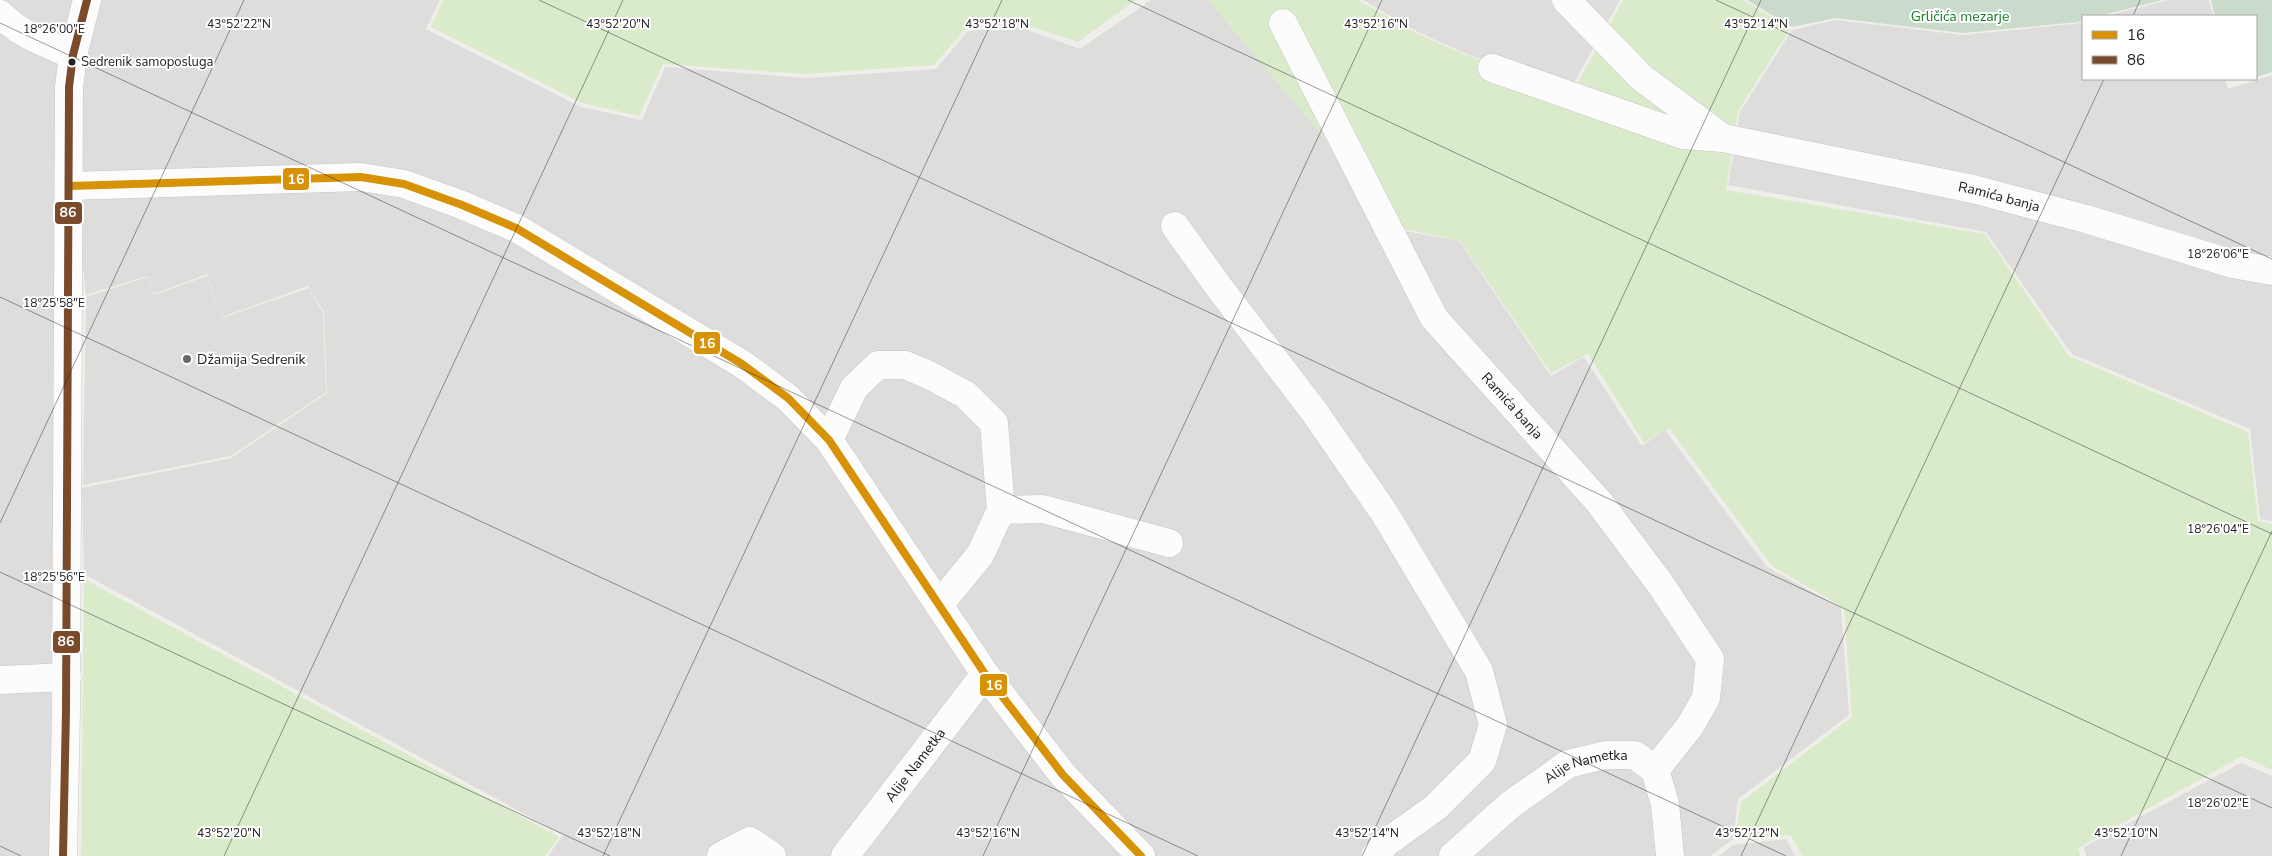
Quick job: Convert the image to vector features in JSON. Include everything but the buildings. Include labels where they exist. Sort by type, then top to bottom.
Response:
[{"type":"street","points":[[63,856],[67,677],[70,87],[73,55],[87,0]]},
{"type":"street","name":"Ramića banja","points":[[1566,0],[1642,78],[1723,138]]},
{"type":"street","points":[[0,14],[9,24],[30,37],[73,55]]},
{"type":"street","name":"Ramića banja","points":[[1282,23],[1434,318],[1599,502],[1661,585],[1710,659],[1706,698],[1690,726],[1655,770]]},
{"type":"street","name":"Ramića banja","points":[[1492,68],[1683,135],[1723,138],[1973,189],[2086,218],[2233,264],[2272,271]]},
{"type":"street","points":[[70,186],[360,177],[404,184],[462,205],[524,233],[742,364],[788,398],[829,440],[985,674],[1063,775],[1141,856]]},
{"type":"street","points":[[1175,226],[1218,286],[1256,333],[1313,410],[1374,498],[1479,671],[1493,725],[1482,761],[1436,807],[1386,843],[1375,856]]},
{"type":"street","points":[[829,440],[854,388],[878,366],[905,365],[929,375],[966,395],[994,423],[1000,471],[1001,510],[980,555],[939,605]]},
{"type":"street","points":[[1001,510],[1043,509],[1170,543]]},
{"type":"street","name":"Alije Nametka","points":[[845,856],[985,674]]},
{"type":"street","points":[[0,680],[67,677]]},
{"type":"street","name":"Alije Nametka","points":[[1453,856],[1510,805],[1568,764],[1605,755],[1635,756],[1655,770]]},
{"type":"street","points":[[1655,770],[1664,804],[1670,856]]},
{"type":"street","points":[[721,856],[750,841],[772,856]]},
{"type":"shaded area","points":[[0,0],[72,0],[57,92],[50,856],[0,856]]},
{"type":"shaded area","points":[[95,0],[440,0],[426,29],[581,107],[642,120],[665,67],[807,78],[936,69],[968,31],[1020,27],[1080,49],[1151,0],[1211,0],[1252,20],[1399,230],[1459,241],[1551,376],[1584,357],[1642,446],[1665,430],[1767,567],[1841,608],[1849,715],[1738,799],[1733,839],[1710,856],[548,856],[563,835],[84,574],[82,488],[231,458],[327,393],[324,312],[308,286],[222,317],[207,274],[154,294],[147,276],[86,295],[74,183],[84,25]]},
{"type":"shaded area","points":[[1363,0],[1620,0],[1572,86],[1469,55],[1420,33]]},
{"type":"shaded area","points":[[2168,0],[2209,0],[2213,15],[2111,15]]},
{"type":"shaded area","points":[[1836,20],[1963,35],[2082,23],[2082,80],[2225,80],[2228,89],[2272,75],[2272,521],[2260,519],[2250,429],[2072,354],[1986,232],[1728,185],[1740,112],[1792,30]]},
{"type":"shaded area","points":[[207,276],[222,318],[309,288],[323,313],[326,392],[231,456],[83,485],[86,297],[147,277],[154,295]]},
{"type":"shaded area","points":[[2241,763],[2272,776],[2272,856],[2086,856],[2084,847]]},
{"type":"shaded area","points":[[1786,839],[1795,856],[1719,856],[1733,845]]},
{"type":"green space","points":[[443,0],[1136,0],[1078,42],[1020,23],[967,27],[934,65],[806,74],[663,64],[639,116],[582,103],[431,27]]},
{"type":"green space","points":[[1208,0],[1358,0],[1420,35],[1468,56],[1575,88],[1623,0],[1743,0],[1790,29],[1738,111],[1726,190],[1985,234],[2069,356],[2248,432],[2258,521],[2272,524],[2272,770],[2242,756],[2078,848],[2080,856],[1802,856],[1791,835],[1735,838],[1741,802],[1852,717],[1844,608],[1772,566],[1669,428],[1644,443],[1588,354],[1551,373],[1460,241],[1400,228]]},
{"type":"green space","name":"Grličića mezarje","points":[[1747,0],[2162,0],[2103,15],[2082,15],[2082,20],[2078,22],[1963,33],[1836,18],[1792,27]]},
{"type":"green space","points":[[2211,0],[2272,0],[2272,72],[2257,77],[2257,15],[2215,15]]},
{"type":"green space","points":[[84,579],[559,837],[545,856],[81,856]]},
{"type":"transit line","name":"86","points":[[63,856],[66,711],[69,87],[73,55],[87,0]]},
{"type":"transit line","name":"16","points":[[70,186],[361,177],[404,184],[462,205],[516,228],[742,364],[788,398],[829,440],[985,674],[1063,775],[1141,856]]},
{"type":"place","name":"Sedrenik samoposluga","points":[[72,62]]},
{"type":"place","name":"Džamija Sedrenik","points":[[187,359]]}]
